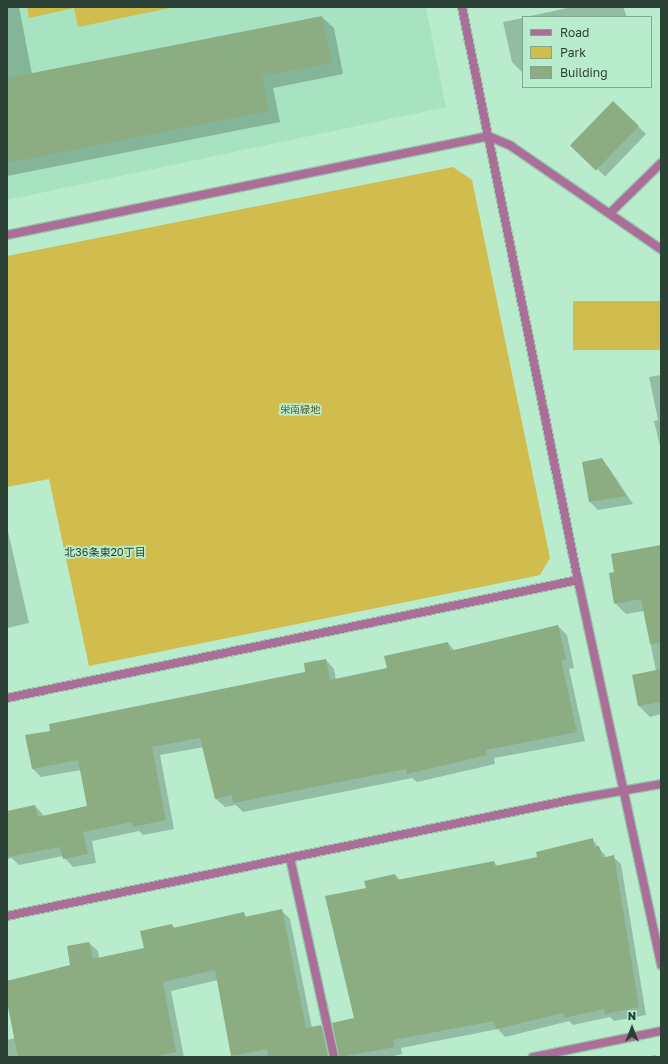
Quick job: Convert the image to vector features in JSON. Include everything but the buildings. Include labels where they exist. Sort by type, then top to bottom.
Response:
[{"type":"street","points":[[463,7],[578,580],[625,792],[661,965]]},
{"type":"street","points":[[7,235],[488,136],[511,146],[661,249]]},
{"type":"street","points":[[610,213],[661,163]]},
{"type":"street","points":[[7,698],[578,580]]},
{"type":"street","points":[[7,916],[575,799],[625,792],[661,784]]},
{"type":"street","points":[[290,858],[334,1057]]},
{"type":"street","points":[[533,1057],[661,1031]]},
{"type":"shaded area","points":[[7,7],[426,7],[446,107],[7,200]]},
{"type":"green space","points":[[27,7],[175,7],[78,27],[74,8],[29,18]]},
{"type":"green space","name":"栄南緑地","points":[[453,167],[472,180],[550,558],[540,575],[89,666],[49,479],[7,487],[7,256]]},
{"type":"green space","points":[[573,301],[661,301],[661,350],[573,350]]},
{"type":"district","name":"北36条東20丁目","points":[[105,552]]}]
